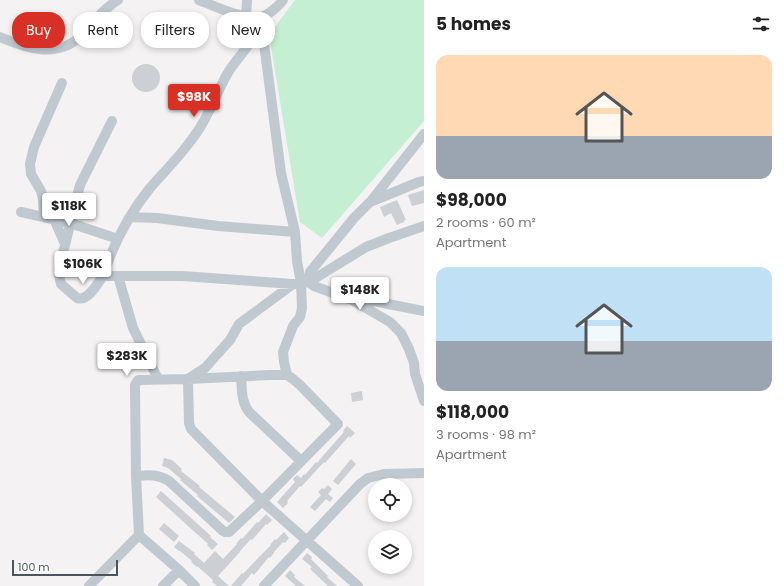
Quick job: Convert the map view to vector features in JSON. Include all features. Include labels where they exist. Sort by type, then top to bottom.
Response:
[{"type":"street","points":[[0,37],[20,45],[36,49],[47,50],[64,47],[80,37],[99,15],[118,0]]},
{"type":"street","points":[[199,0],[231,12]]},
{"type":"street","points":[[246,12],[247,0]]},
{"type":"street","points":[[271,12],[284,0]]},
{"type":"street","points":[[112,120],[80,185],[59,269],[62,285],[80,300],[86,298],[103,276],[118,239],[130,216],[149,189],[195,136],[209,113],[223,81],[246,48]]},
{"type":"street","points":[[266,48],[281,172],[295,232],[297,261],[301,283],[302,308],[300,317],[293,326],[283,352],[287,375]]},
{"type":"street","points":[[62,83],[34,147],[30,164],[31,174],[41,191],[49,218],[65,244]]},
{"type":"street","points":[[301,283],[354,218],[370,202],[424,134]]},
{"type":"street","points":[[370,202],[424,181]]},
{"type":"street","points":[[21,212],[70,223],[118,239]]},
{"type":"street","points":[[130,216],[218,226],[295,232]]},
{"type":"street","points":[[188,379],[205,368],[230,340],[239,324],[254,313],[301,283],[366,247],[424,226]]},
{"type":"street","points":[[103,276],[182,276],[301,283],[314,286],[348,299],[390,322],[401,333],[409,348],[414,363],[415,374],[424,401]]},
{"type":"street","points":[[118,276],[133,328],[158,379]]},
{"type":"street","points":[[348,299],[373,300],[424,311]]},
{"type":"street","points":[[136,476],[152,475],[169,481],[222,530],[229,532],[262,501],[338,424],[300,385],[287,375],[138,380],[136,385],[136,476],[139,535],[195,586]]},
{"type":"street","points":[[241,376],[242,399],[245,408],[301,461]]},
{"type":"street","points":[[188,379],[189,423],[191,429],[262,501],[358,586]]},
{"type":"street","points":[[268,585],[307,540],[360,484],[368,478],[384,474],[424,473]]},
{"type":"street","points":[[89,586],[139,535]]},
{"type":"street","points":[[163,586],[179,570]]},
{"type":"green space","points":[[295,0],[424,0],[424,121],[322,238],[300,222],[271,48],[275,48],[275,27]]},
{"type":"building","points":[[146,64],[156,68],[160,78],[156,88],[146,92],[136,88],[132,78],[136,68]]},
{"type":"building","points":[[424,190],[424,203],[412,206],[408,195]]},
{"type":"building","points":[[397,200],[406,220],[397,225],[391,213],[384,217],[380,207]]},
{"type":"building","points":[[362,391],[363,400],[352,402],[351,393]]},
{"type":"building","points":[[347,426],[355,433],[350,438],[349,436],[325,463],[324,462],[301,487],[300,486],[283,508],[277,502],[295,482],[293,479],[297,475],[301,478],[304,474],[305,475],[344,432],[343,431]]},
{"type":"building","points":[[164,458],[172,460],[182,469],[181,471],[235,517],[229,523],[197,496],[198,495],[180,480],[181,479],[168,468],[162,466]]},
{"type":"building","points":[[351,459],[356,464],[338,485],[333,481]]},
{"type":"building","points":[[328,485],[332,489],[328,494],[333,498],[330,502],[326,499],[315,511],[310,507],[321,495],[318,492]]},
{"type":"building","points":[[161,491],[218,544],[212,550],[207,545],[208,544],[156,497]]},
{"type":"building","points":[[266,514],[272,520],[267,525],[266,524],[252,540],[251,539],[218,576],[229,586],[217,586],[212,582],[213,580],[174,547],[179,541],[195,553],[194,554],[204,563],[215,551],[223,559],[241,538],[242,539]]},
{"type":"building","points":[[164,523],[179,536],[174,542],[159,529]]},
{"type":"building","points":[[284,532],[289,538],[285,543],[283,542],[254,575],[252,573],[241,586],[231,586],[275,539],[276,540]]},
{"type":"building","points":[[307,553],[328,576],[327,577],[337,586],[328,586],[310,569],[312,567],[302,559]]},
{"type":"building","points":[[290,570],[295,575],[294,577],[305,586],[296,586],[285,576]]}]
